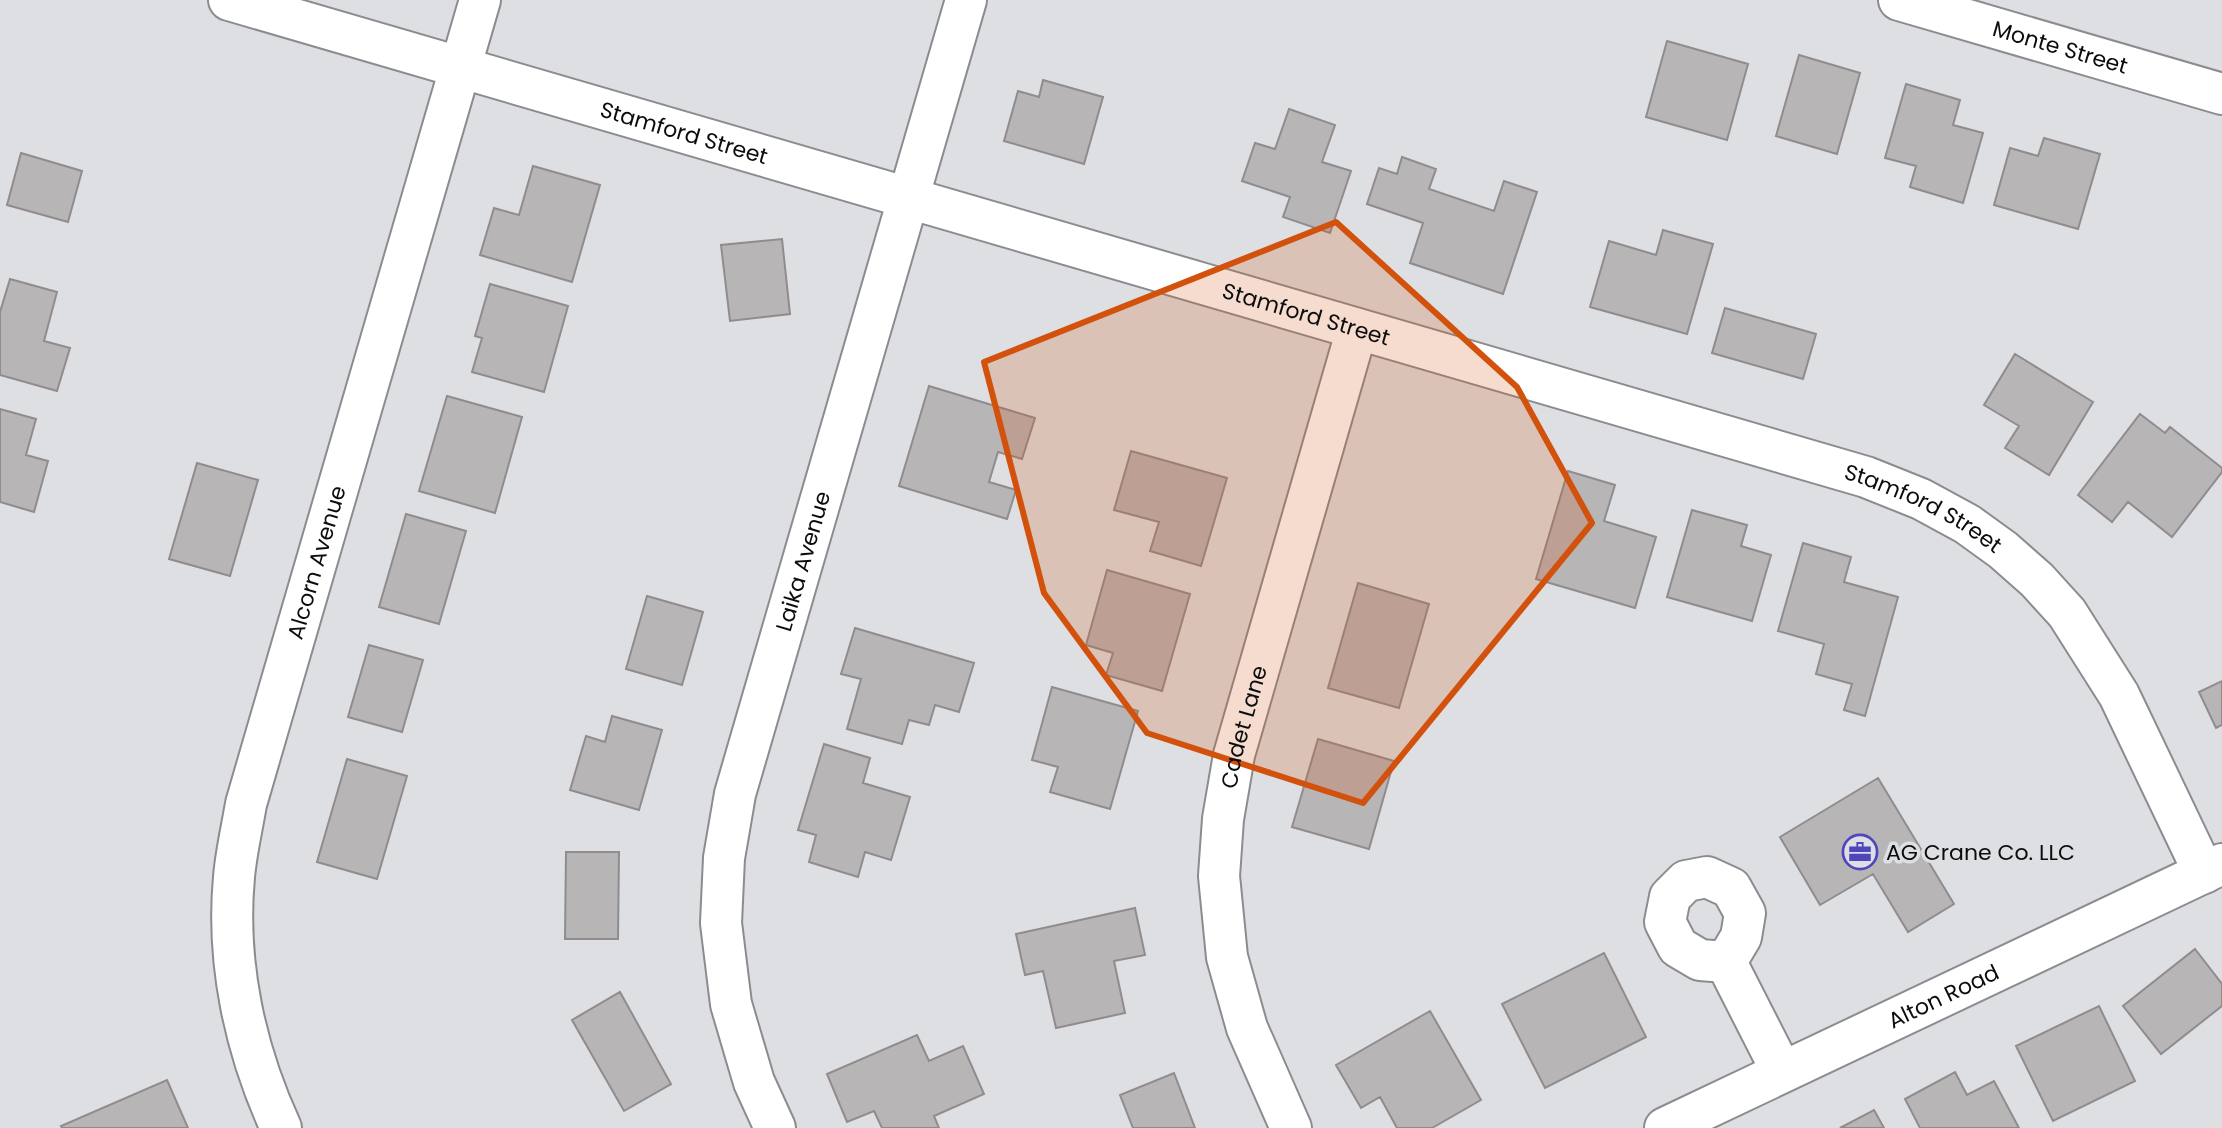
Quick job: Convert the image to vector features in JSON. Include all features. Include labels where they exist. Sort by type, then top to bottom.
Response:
[{"type":"street","name":"Stamford Street","points":[[229,0],[1866,477],[1921,499],[1967,524],[2003,550],[2037,580],[2067,613],[2119,695],[2213,868]]},
{"type":"street","name":"Alcorn Avenue","points":[[281,1128],[268,1100],[243,1022],[232,941],[234,876],[246,804],[480,0]]},
{"type":"street","name":"Laika Avenue","points":[[775,1128],[754,1082],[731,1004],[721,923],[724,858],[735,794],[966,0]]},
{"type":"street","name":"Monte Street","points":[[1899,0],[2222,94]]},
{"type":"street","name":"Cadet Lane","points":[[1291,1128],[1247,1028],[1227,957],[1219,876],[1223,819],[1234,755],[1357,329]]},
{"type":"street","name":"Alton Road","points":[[1665,1128],[2213,868]]},
{"type":"street","points":[[1726,962],[1782,1072]]},
{"type":"highlighted area","points":[[1336,222],[1517,387],[1592,523],[1363,803],[1147,733],[1044,593],[984,362]]},
{"type":"building","points":[[1667,41],[1748,64],[1727,140],[1646,117]]},
{"type":"building","points":[[1799,55],[1860,73],[1837,154],[1776,136]]},
{"type":"building","points":[[1043,80],[1103,97],[1084,164],[1004,141],[1018,91],[1039,97]]},
{"type":"building","points":[[1906,84],[1960,100],[1953,125],[1983,133],[1963,203],[1910,187],[1916,166],[1885,158]]},
{"type":"building","points":[[1289,109],[1335,125],[1322,162],[1351,171],[1330,233],[1283,217],[1290,197],[1242,181],[1255,143],[1275,149]]},
{"type":"building","points":[[2044,138],[2100,154],[2078,229],[1994,205],[2010,148],[2038,156]]},
{"type":"building","points":[[21,153],[82,171],[68,222],[7,205]]},
{"type":"building","points":[[1402,157],[1436,169],[1429,189],[1494,211],[1504,181],[1537,192],[1503,294],[1410,263],[1423,223],[1367,204],[1379,168],[1397,174]]},
{"type":"building","points":[[533,166],[600,185],[572,282],[480,255],[494,208],[519,215]]},
{"type":"building","points":[[1663,230],[1713,244],[1687,334],[1590,307],[1609,241],[1656,255]]},
{"type":"building","points":[[782,239],[790,314],[730,321],[721,245]]},
{"type":"building","points":[[10,279],[57,292],[44,341],[70,348],[57,391],[0,375],[0,312]]},
{"type":"building","points":[[490,284],[568,306],[544,392],[472,372],[482,338],[475,336]]},
{"type":"building","points":[[1725,308],[1816,334],[1803,379],[1712,353]]},
{"type":"building","points":[[2015,354],[2093,402],[2049,475],[2005,448],[2019,426],[1984,405]]},
{"type":"building","points":[[929,386],[1035,418],[1022,459],[998,452],[989,482],[1016,490],[1007,519],[899,486]]},
{"type":"building","points":[[447,396],[522,417],[495,513],[419,491]]},
{"type":"building","points":[[0,409],[36,419],[26,455],[48,461],[34,512],[0,502]]},
{"type":"building","points":[[2140,414],[2165,433],[2170,427],[2222,468],[2172,537],[2128,502],[2112,522],[2078,495]]},
{"type":"building","points":[[1131,451],[1227,478],[1201,566],[1150,551],[1159,522],[1114,510]]},
{"type":"building","points":[[197,463],[258,480],[230,576],[169,559]]},
{"type":"building","points":[[1568,471],[1615,485],[1604,521],[1656,537],[1635,608],[1536,579]]},
{"type":"building","points":[[1692,510],[1747,525],[1741,546],[1771,555],[1752,621],[1667,597]]},
{"type":"building","points":[[406,514],[466,531],[439,624],[379,607]]},
{"type":"building","points":[[1803,543],[1851,557],[1844,582],[1898,597],[1865,716],[1844,710],[1852,684],[1816,674],[1824,644],[1778,631]]},
{"type":"building","points":[[1107,570],[1190,594],[1162,691],[1106,675],[1113,653],[1086,645]]},
{"type":"building","points":[[1358,583],[1429,604],[1399,708],[1328,688]]},
{"type":"building","points":[[647,596],[703,612],[682,685],[626,669]]},
{"type":"building","points":[[855,628],[974,663],[959,712],[935,705],[929,725],[909,720],[902,744],[847,729],[861,679],[841,674]]},
{"type":"building","points":[[369,645],[423,660],[402,732],[348,717]]},
{"type":"building","points":[[2222,681],[2222,725],[2216,728],[2199,692]]},
{"type":"building","points":[[1052,687],[1138,711],[1110,809],[1050,792],[1058,767],[1032,760]]},
{"type":"building","points":[[612,716],[662,730],[639,810],[570,790],[586,736],[605,742]]},
{"type":"building","points":[[1318,739],[1394,761],[1369,849],[1292,827]]},
{"type":"building","points":[[824,744],[870,758],[863,783],[910,797],[891,860],[865,852],[858,877],[809,862],[816,835],[798,830]]},
{"type":"building","points":[[347,759],[407,776],[377,879],[317,862]]},
{"type":"building","points":[[1878,778],[1954,904],[1908,932],[1873,874],[1820,905],[1780,837]]},
{"type":"building","points":[[566,852],[619,852],[618,939],[565,939]]},
{"type":"building","points":[[1135,908],[1145,955],[1114,961],[1125,1013],[1056,1028],[1043,971],[1025,975],[1016,934]]},
{"type":"building","points":[[2195,949],[2222,984],[2222,1006],[2161,1054],[2123,1006]]},
{"type":"building","points":[[1604,953],[1646,1037],[1545,1088],[1502,1004]]},
{"type":"building","points":[[620,992],[671,1084],[624,1111],[572,1020]]},
{"type":"building","points":[[2099,1006],[2135,1081],[2053,1121],[2016,1046]]},
{"type":"building","points":[[1430,1011],[1481,1100],[1432,1128],[1397,1128],[1380,1097],[1361,1108],[1336,1065]]},
{"type":"building","points":[[917,1035],[929,1061],[963,1046],[984,1094],[934,1116],[939,1128],[882,1128],[874,1111],[847,1122],[827,1074]]},
{"type":"building","points":[[1955,1072],[1967,1095],[1994,1081],[2019,1128],[1920,1128],[1905,1099]]},
{"type":"building","points":[[1174,1073],[1195,1128],[1133,1128],[1120,1095]]},
{"type":"building","points":[[167,1080],[188,1128],[61,1126]]},
{"type":"building","points":[[1874,1110],[1884,1128],[1840,1128]]},
{"type":"place","name":"AG Crane Co. LLC","points":[[1860,852]]}]
